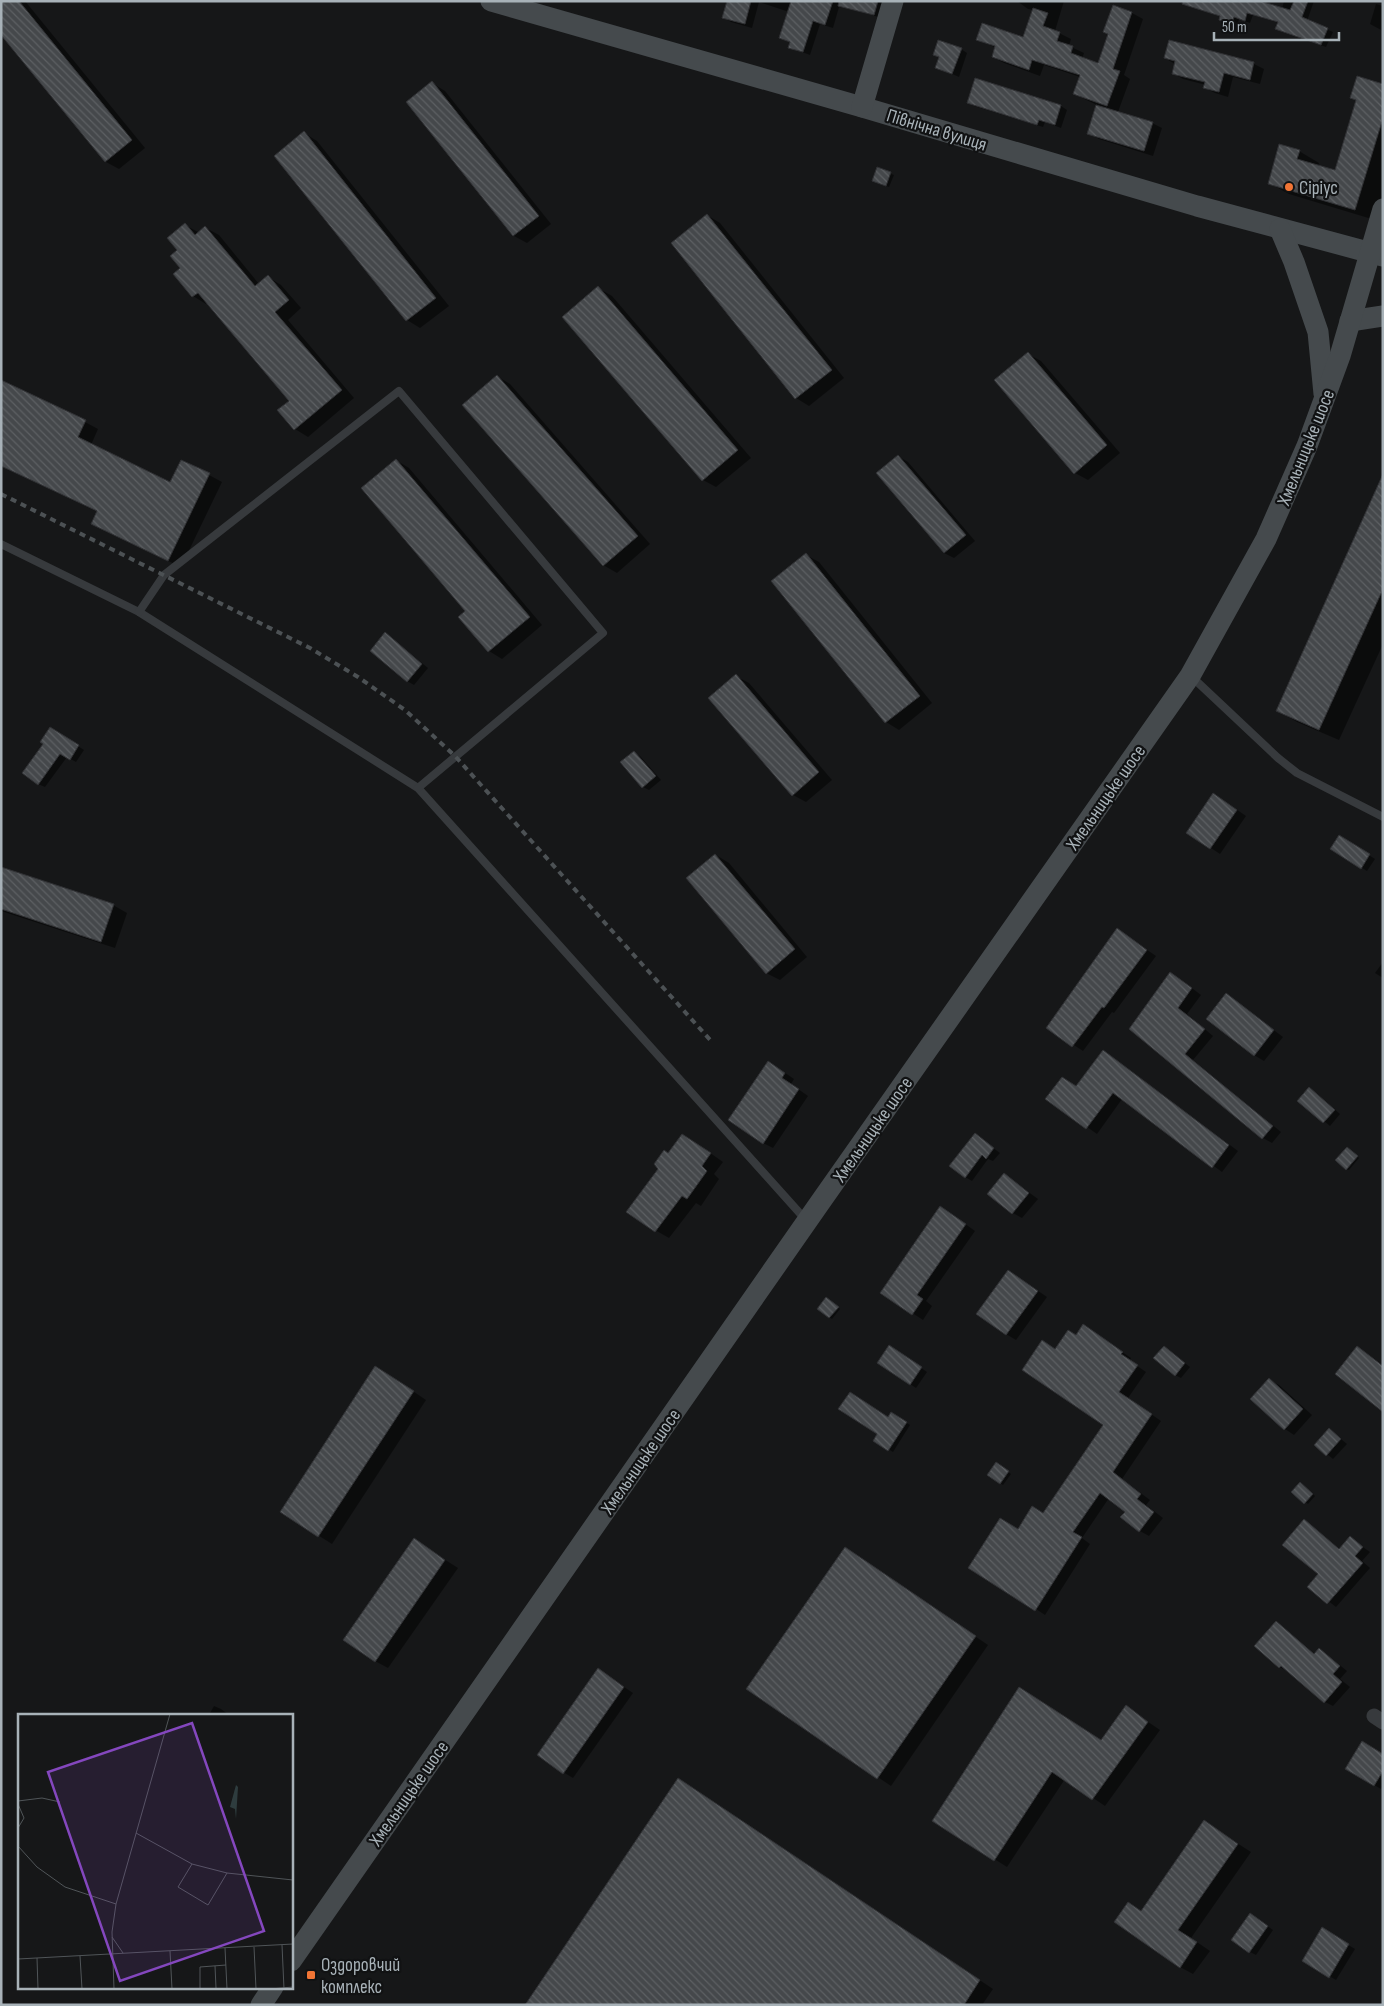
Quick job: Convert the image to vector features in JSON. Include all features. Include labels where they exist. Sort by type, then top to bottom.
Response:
[{"type":"street","name":"Північна вулиця","points":[[491,1],[862,107],[1187,204],[1376,255]]},
{"type":"street","points":[[862,107],[893,1]]},
{"type":"street","name":"Хмельницьке шосе","points":[[292,1960],[1190,676],[1266,539],[1308,446],[1350,321],[1376,255],[1383,208]]},
{"type":"street","points":[[1280,229],[1294,262],[1318,332],[1324,398]]},
{"type":"street","points":[[1350,321],[1383,316]]},
{"type":"street","points":[[261,2005],[272,1988]]},
{"type":"lane","points":[[139,612],[164,574],[399,391],[603,633],[418,788]]},
{"type":"lane","points":[[1,544],[139,612],[418,788],[807,1221]]},
{"type":"lane","points":[[1190,676],[1278,758],[1297,772],[1383,816]]},
{"type":"building","points":[[1,1],[19,1],[132,140],[105,162],[1,35]]},
{"type":"building","points":[[727,1],[751,1],[745,24],[722,18]]},
{"type":"building","points":[[791,1],[833,1],[825,25],[813,21],[803,52],[788,48],[790,42],[779,38]]},
{"type":"building","points":[[839,1],[878,1],[874,15],[838,6]]},
{"type":"building","points":[[1183,1],[1260,1],[1290,10],[1294,1],[1308,1],[1302,17],[1328,28],[1321,45],[1275,29],[1278,22],[1247,13],[1245,21],[1234,17],[1232,24],[1219,20],[1220,16],[1182,4]]},
{"type":"building","points":[[1113,5],[1132,12],[1113,69],[1120,71],[1107,106],[1073,94],[1080,75],[1032,60],[1029,70],[992,57],[995,46],[976,40],[982,23],[1023,37],[1033,8],[1048,13],[1043,26],[1060,32],[1057,41],[1073,46],[1071,53],[1098,63],[1108,34],[1103,32]]},
{"type":"building","points":[[938,40],[962,48],[952,74],[935,68],[939,57],[933,55]]},
{"type":"building","points":[[1169,40],[1254,62],[1250,80],[1224,73],[1219,92],[1203,88],[1205,82],[1172,74],[1175,61],[1164,58]]},
{"type":"building","points":[[1357,76],[1383,84],[1383,118],[1355,210],[1268,184],[1279,144],[1300,150],[1297,159],[1335,170],[1356,100],[1350,98]]},
{"type":"building","points":[[975,78],[1061,105],[1055,125],[1039,120],[1037,125],[967,103]]},
{"type":"building","points":[[432,81],[539,216],[513,236],[406,102]]},
{"type":"building","points":[[1096,105],[1153,122],[1144,151],[1087,134]]},
{"type":"building","points":[[304,131],[436,298],[406,321],[274,156]]},
{"type":"building","points":[[877,167],[891,172],[886,186],[872,181]]},
{"type":"building","points":[[707,214],[832,370],[795,399],[671,243]]},
{"type":"building","points":[[185,223],[195,235],[205,226],[255,286],[268,275],[289,300],[275,312],[342,390],[294,430],[277,410],[289,401],[198,293],[192,297],[173,274],[180,268],[170,256],[177,250],[167,238]]},
{"type":"building","points":[[598,286],[738,450],[702,481],[562,317]]},
{"type":"building","points":[[1028,352],[1107,445],[1074,474],[994,380]]},
{"type":"building","points":[[497,375],[638,536],[603,566],[462,405]]},
{"type":"building","points":[[1,380],[86,420],[78,437],[170,482],[181,460],[210,473],[168,561],[91,524],[97,511],[1,466]]},
{"type":"building","points":[[898,455],[966,535],[944,553],[876,473]]},
{"type":"building","points":[[396,459],[530,617],[488,652],[458,617],[465,611],[361,488]]},
{"type":"building","points":[[1383,474],[1383,589],[1319,730],[1276,711]]},
{"type":"building","points":[[806,553],[920,696],[885,723],[771,581]]},
{"type":"building","points":[[385,632],[422,664],[407,682],[370,651]]},
{"type":"building","points":[[736,674],[819,772],[792,796],[708,698]]},
{"type":"building","points":[[50,727],[79,745],[70,760],[60,754],[38,785],[22,773],[43,744],[40,742]]},
{"type":"building","points":[[634,751],[656,776],[642,788],[620,762]]},
{"type":"building","points":[[1213,793],[1237,810],[1210,849],[1186,833]]},
{"type":"building","points":[[1339,835],[1370,854],[1361,869],[1330,849]]},
{"type":"building","points":[[715,854],[795,949],[766,974],[686,878]]},
{"type":"building","points":[[1,867],[114,904],[101,942],[1,909]]},
{"type":"building","points":[[1117,928],[1147,950],[1072,1047],[1046,1028]]},
{"type":"building","points":[[1170,972],[1192,988],[1178,1008],[1205,1029],[1185,1054],[1273,1126],[1262,1139],[1129,1029]]},
{"type":"building","points":[[1226,993],[1274,1030],[1254,1056],[1206,1019]]},
{"type":"building","points":[[1103,1050],[1229,1145],[1212,1168],[1113,1093],[1086,1129],[1045,1099],[1062,1077],[1076,1086]]},
{"type":"building","points":[[768,1061],[785,1073],[782,1078],[799,1089],[763,1144],[728,1120]]},
{"type":"building","points":[[1309,1087],[1335,1110],[1323,1123],[1297,1101]]},
{"type":"building","points":[[975,1133],[994,1148],[986,1159],[982,1155],[965,1178],[949,1166]]},
{"type":"building","points":[[682,1134],[711,1153],[702,1166],[707,1171],[687,1199],[682,1196],[655,1232],[626,1212],[658,1169],[654,1164],[664,1150],[668,1153]]},
{"type":"building","points":[[1347,1147],[1358,1156],[1346,1170],[1335,1160]]},
{"type":"building","points":[[1004,1173],[1029,1193],[1012,1214],[987,1194]]},
{"type":"building","points":[[940,1206],[966,1224],[917,1295],[923,1299],[912,1315],[880,1293]]},
{"type":"building","points":[[1008,1270],[1038,1291],[1006,1335],[976,1314]]},
{"type":"building","points":[[826,1297],[839,1307],[829,1318],[817,1309]]},
{"type":"building","points":[[1083,1324],[1138,1365],[1119,1392],[1152,1414],[1113,1472],[1141,1494],[1137,1499],[1154,1512],[1139,1532],[1120,1517],[1125,1512],[1100,1493],[1073,1532],[1082,1537],[1035,1611],[968,1568],[1000,1518],[1018,1529],[1032,1506],[1043,1513],[1103,1425],[1022,1370],[1042,1340],[1055,1349],[1068,1330],[1076,1335]]},
{"type":"building","points":[[889,1345],[922,1367],[910,1385],[877,1363]]},
{"type":"building","points":[[1164,1346],[1185,1363],[1175,1376],[1153,1358]]},
{"type":"building","points":[[1357,1346],[1383,1366],[1383,1412],[1335,1374]]},
{"type":"building","points":[[375,1366],[414,1391],[318,1537],[280,1512]]},
{"type":"building","points":[[1269,1378],[1303,1409],[1284,1430],[1250,1399]]},
{"type":"building","points":[[850,1392],[888,1417],[891,1412],[907,1422],[888,1451],[873,1441],[877,1434],[838,1409]]},
{"type":"building","points":[[1329,1428],[1341,1439],[1326,1456],[1314,1445]]},
{"type":"building","points":[[996,1462],[1009,1471],[1000,1484],[987,1475]]},
{"type":"building","points":[[1300,1482],[1313,1494],[1304,1504],[1291,1492]]},
{"type":"building","points":[[1304,1519],[1339,1549],[1350,1536],[1363,1547],[1355,1556],[1363,1563],[1327,1604],[1307,1587],[1318,1574],[1282,1545]]},
{"type":"building","points":[[414,1538],[445,1560],[375,1662],[343,1640]]},
{"type":"building","points":[[845,1547],[976,1636],[877,1779],[746,1689]]},
{"type":"building","points":[[1276,1621],[1314,1654],[1319,1648],[1340,1666],[1333,1674],[1342,1682],[1324,1703],[1281,1666],[1279,1668],[1254,1646]]},
{"type":"building","points":[[598,1668],[624,1687],[563,1774],[537,1755]]},
{"type":"building","points":[[1019,1687],[1101,1740],[1126,1705],[1148,1722],[1092,1800],[1052,1772],[994,1861],[932,1821]]},
{"type":"building","points":[[1362,1741],[1383,1754],[1383,1771],[1374,1786],[1345,1769]]},
{"type":"building","points":[[678,1778],[980,1980],[964,2005],[525,2005]]},
{"type":"building","points":[[1204,1820],[1238,1844],[1178,1930],[1197,1942],[1180,1968],[1114,1922],[1128,1902],[1141,1911]]},
{"type":"building","points":[[1250,1913],[1268,1926],[1249,1953],[1231,1940]]},
{"type":"building","points":[[1322,1927],[1349,1944],[1329,1978],[1302,1961]]},
{"type":"railway","points":[[1,494],[310,648],[358,677],[405,710],[455,756],[712,1042]]},
{"type":"place","name":"Сіріус","points":[[1289,187]]},
{"type":"place","name":"Оздоровчий комплекс","points":[[311,1975]]}]
